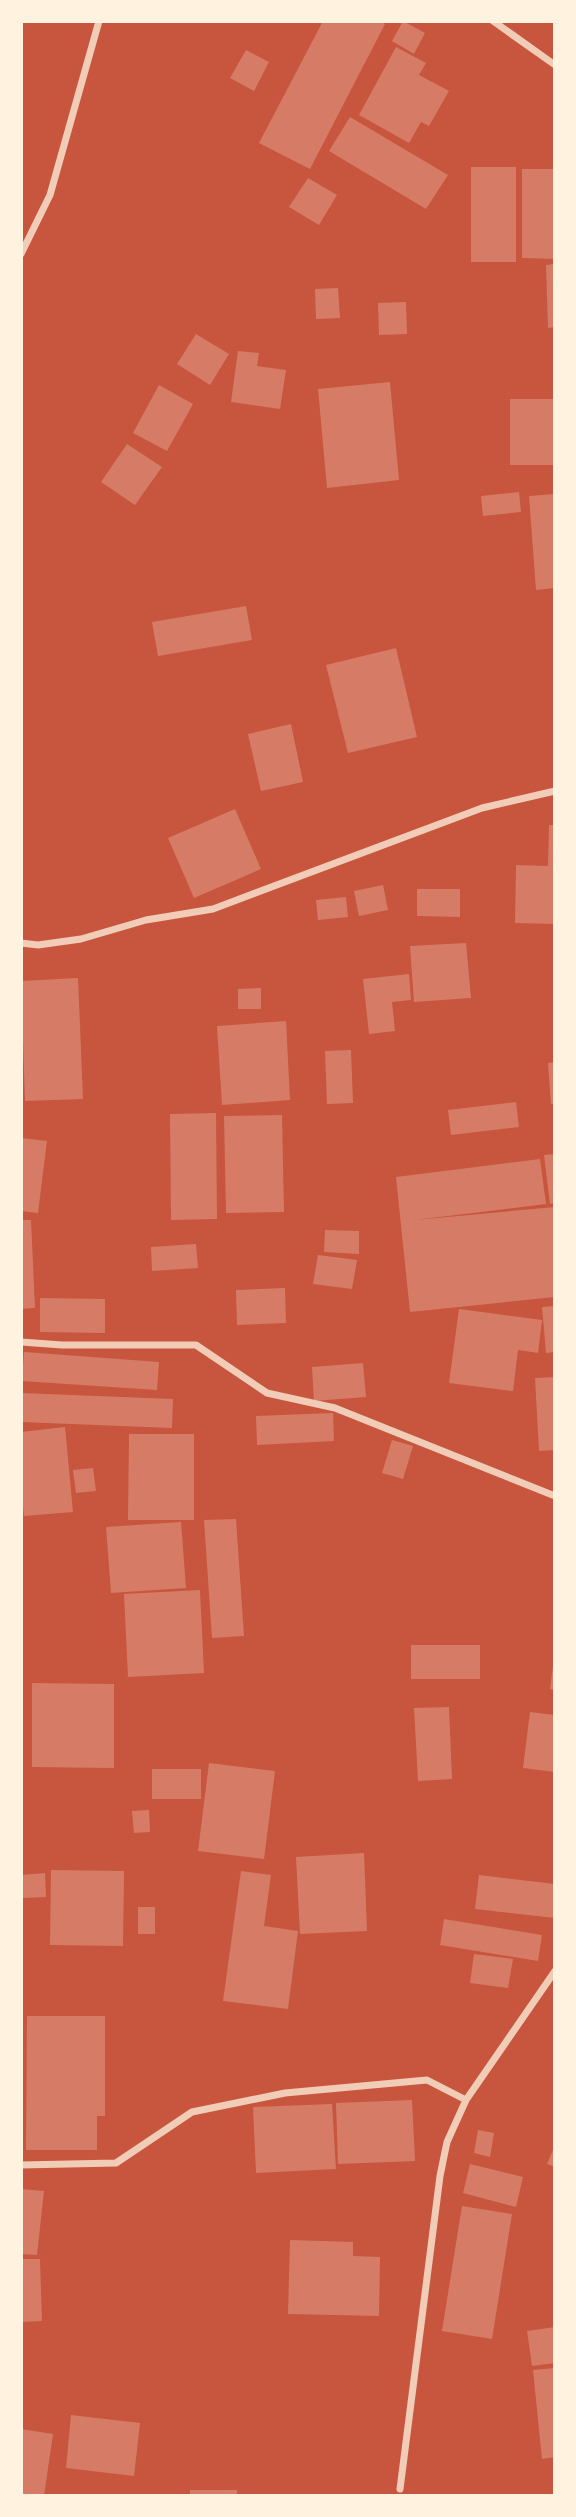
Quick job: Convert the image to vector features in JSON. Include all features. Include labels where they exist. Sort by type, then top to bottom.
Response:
[{"type":"street","points":[[21,254],[50,195],[99,21]]},
{"type":"street","points":[[493,21],[555,65]]},
{"type":"street","points":[[21,943],[38,946],[81,939],[146,920],[213,909],[482,808],[555,791]]},
{"type":"street","points":[[21,1342],[62,1345],[196,1345],[267,1393],[335,1408],[555,1496]]},
{"type":"street","points":[[400,2489],[440,2176],[447,2142],[466,2100],[555,1971]]},
{"type":"street","points":[[21,2165],[116,2162],[192,2112],[285,2093],[427,2080],[466,2100]]},
{"type":"building","points":[[323,21],[379,21],[385,24],[310,169],[259,143]]},
{"type":"building","points":[[403,21],[425,33],[414,54],[392,41]]},
{"type":"building","points":[[396,47],[426,63],[419,75],[449,91],[429,126],[421,122],[409,143],[359,115]]},
{"type":"building","points":[[246,50],[269,62],[254,91],[230,78]]},
{"type":"building","points":[[350,117],[448,175],[426,209],[329,151]]},
{"type":"building","points":[[471,167],[516,167],[516,262],[471,262]]},
{"type":"building","points":[[522,169],[555,169],[555,259],[522,258]]},
{"type":"building","points":[[308,178],[337,195],[319,225],[289,207]]},
{"type":"building","points":[[555,264],[555,327],[548,328],[546,265]]},
{"type":"building","points":[[338,288],[340,318],[316,319],[315,289]]},
{"type":"building","points":[[406,302],[407,334],[379,335],[378,303]]},
{"type":"building","points":[[196,334],[229,354],[210,385],[177,364]]},
{"type":"building","points":[[238,351],[259,353],[257,366],[286,370],[280,409],[231,402]]},
{"type":"building","points":[[390,382],[399,480],[327,488],[318,389]]},
{"type":"building","points":[[159,385],[193,404],[167,451],[133,433]]},
{"type":"building","points":[[510,399],[555,399],[555,465],[510,465]]},
{"type":"building","points":[[127,444],[162,467],[135,505],[101,482]]},
{"type":"building","points":[[519,492],[521,512],[483,516],[481,496]]},
{"type":"building","points":[[555,494],[555,588],[536,590],[529,496]]},
{"type":"building","points":[[246,606],[252,640],[158,656],[152,622]]},
{"type":"building","points":[[396,648],[417,737],[348,753],[326,665]]},
{"type":"building","points":[[291,724],[303,782],[261,791],[248,734]]},
{"type":"building","points":[[235,809],[261,869],[194,898],[168,838]]},
{"type":"building","points":[[549,825],[555,825],[555,924],[515,923],[516,865],[548,866]]},
{"type":"building","points":[[383,885],[388,910],[359,916],[354,891]]},
{"type":"building","points":[[417,889],[460,889],[460,917],[417,916]]},
{"type":"building","points":[[346,897],[348,917],[318,920],[316,900]]},
{"type":"building","points":[[466,943],[471,998],[414,1002],[410,946]]},
{"type":"building","points":[[409,974],[411,1000],[392,1002],[395,1031],[369,1034],[363,979]]},
{"type":"building","points":[[78,978],[83,1099],[25,1101],[21,981]]},
{"type":"building","points":[[261,988],[261,1009],[238,1009],[238,989]]},
{"type":"building","points":[[286,1021],[290,1100],[222,1105],[217,1026]]},
{"type":"building","points":[[351,1050],[353,1103],[327,1104],[325,1051]]},
{"type":"building","points":[[555,1062],[555,1103],[551,1104],[548,1063]]},
{"type":"building","points":[[516,1102],[519,1127],[451,1135],[448,1110]]},
{"type":"building","points":[[216,1113],[217,1219],[171,1220],[170,1114]]},
{"type":"building","points":[[282,1115],[284,1212],[226,1213],[224,1116]]},
{"type":"building","points":[[21,1138],[47,1141],[38,1213],[21,1211]]},
{"type":"building","points":[[555,1154],[555,1203],[550,1204],[544,1155]]},
{"type":"building","points":[[540,1159],[546,1204],[415,1220],[555,1207],[555,1297],[410,1312],[396,1177]]},
{"type":"building","points":[[21,1220],[31,1220],[35,1308],[21,1309]]},
{"type":"building","points":[[325,1230],[359,1231],[359,1254],[324,1252]]},
{"type":"building","points":[[196,1244],[198,1268],[152,1271],[151,1247]]},
{"type":"building","points":[[318,1255],[357,1260],[352,1289],[313,1284]]},
{"type":"building","points":[[285,1288],[286,1323],[237,1325],[236,1290]]},
{"type":"building","points":[[40,1298],[105,1299],[105,1333],[40,1332]]},
{"type":"building","points":[[555,1306],[555,1352],[546,1353],[542,1307]]},
{"type":"building","points":[[459,1309],[542,1320],[538,1353],[518,1350],[513,1391],[449,1383]]},
{"type":"building","points":[[24,1352],[159,1362],[157,1390],[22,1381]]},
{"type":"building","points":[[363,1363],[366,1397],[314,1401],[312,1367]]},
{"type":"building","points":[[555,1377],[555,1450],[539,1451],[535,1378]]},
{"type":"building","points":[[21,1393],[173,1399],[172,1428],[21,1422]]},
{"type":"building","points":[[333,1413],[334,1441],[257,1445],[256,1416]]},
{"type":"building","points":[[65,1427],[73,1512],[24,1516],[21,1432]]},
{"type":"building","points":[[129,1434],[194,1434],[194,1520],[128,1520]]},
{"type":"building","points":[[392,1440],[413,1446],[403,1479],[382,1473]]},
{"type":"building","points":[[93,1468],[96,1491],[76,1493],[73,1470]]},
{"type":"building","points":[[236,1519],[244,1636],[212,1638],[204,1520]]},
{"type":"building","points":[[181,1522],[186,1588],[111,1593],[106,1527]]},
{"type":"building","points":[[200,1590],[204,1673],[128,1677],[124,1594]]},
{"type":"building","points":[[411,1645],[480,1645],[480,1679],[411,1679]]},
{"type":"building","points":[[555,1666],[555,1690],[550,1689]]},
{"type":"building","points":[[32,1683],[114,1684],[114,1768],[32,1767]]},
{"type":"building","points":[[449,1707],[452,1779],[418,1781],[414,1708]]},
{"type":"building","points":[[530,1712],[555,1715],[555,1772],[523,1768]]},
{"type":"building","points":[[209,1763],[275,1771],[264,1859],[198,1851]]},
{"type":"building","points":[[152,1769],[201,1769],[201,1799],[152,1799]]},
{"type":"building","points":[[149,1810],[150,1832],[134,1833],[132,1811]]},
{"type":"building","points":[[364,1853],[367,1931],[300,1934],[296,1857]]},
{"type":"building","points":[[51,1870],[124,1871],[123,1946],[50,1945]]},
{"type":"building","points":[[241,1871],[271,1875],[264,1926],[298,1931],[288,2009],[223,2001]]},
{"type":"building","points":[[45,1873],[46,1897],[21,1898],[21,1875]]},
{"type":"building","points":[[479,1875],[555,1884],[555,1918],[475,1909]]},
{"type":"building","points":[[138,1907],[155,1907],[155,1934],[138,1934]]},
{"type":"building","points":[[444,1919],[542,1935],[538,1961],[440,1945]]},
{"type":"building","points":[[474,1954],[513,1959],[508,1988],[470,1983]]},
{"type":"building","points":[[27,2016],[105,2016],[105,2116],[97,2116],[97,2150],[26,2150]]},
{"type":"building","points":[[412,2100],[415,2161],[338,2164],[336,2103]]},
{"type":"building","points":[[332,2104],[336,2169],[256,2173],[253,2107]]},
{"type":"building","points":[[478,2130],[494,2133],[490,2157],[474,2153]]},
{"type":"building","points":[[555,2145],[555,2167],[547,2164]]},
{"type":"building","points":[[470,2164],[523,2177],[516,2207],[463,2193]]},
{"type":"building","points":[[21,2189],[44,2191],[37,2255],[21,2254]]},
{"type":"building","points":[[462,2206],[512,2214],[492,2339],[442,2331]]},
{"type":"building","points":[[290,2240],[353,2242],[353,2256],[380,2257],[379,2316],[288,2314]]},
{"type":"building","points":[[21,2259],[40,2259],[42,2321],[21,2322]]},
{"type":"building","points":[[555,2327],[555,2363],[532,2366],[527,2331]]},
{"type":"building","points":[[555,2368],[555,2457],[542,2459],[533,2370]]},
{"type":"building","points":[[71,2415],[140,2423],[134,2476],[66,2468]]},
{"type":"building","points":[[21,2429],[53,2434],[44,2496],[21,2496]]},
{"type":"building","points":[[190,2490],[237,2490],[237,2496],[190,2496]]}]
